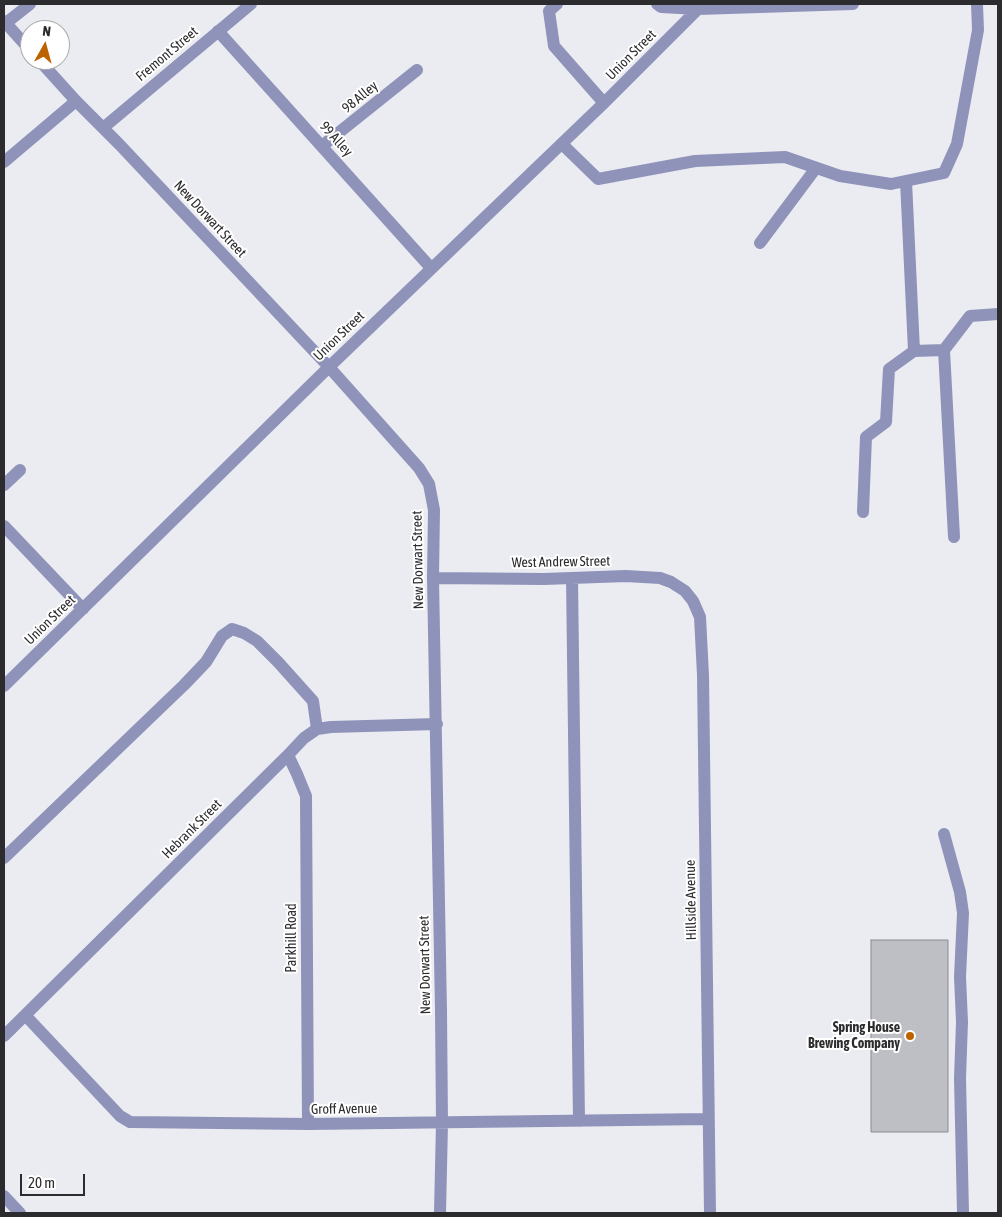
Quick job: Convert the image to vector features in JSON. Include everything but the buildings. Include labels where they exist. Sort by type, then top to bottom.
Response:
[{"type":"street","points":[[20,39],[5,22],[30,4]]},
{"type":"street","name":"Fremont Street","points":[[103,128],[251,4]]},
{"type":"street","points":[[557,4],[549,11],[554,46],[604,103]]},
{"type":"street","points":[[658,4],[661,7],[698,9],[853,4]]},
{"type":"street","points":[[562,144],[598,179],[695,161],[785,157],[840,176],[891,184],[944,173],[957,144],[978,30],[977,4]]},
{"type":"street","name":"Union Street","points":[[4,686],[329,367],[562,144],[698,9]]},
{"type":"street","name":"99 Alley","points":[[218,31],[431,268]]},
{"type":"street","name":"New Dorwart Street","points":[[48,70],[329,367],[420,468],[429,484],[434,510],[433,578],[437,724],[442,1123],[440,1213]]},
{"type":"street","name":"98 Alley","points":[[322,146],[417,70]]},
{"type":"street","points":[[4,162],[76,101]]},
{"type":"street","points":[[760,243],[816,168]]},
{"type":"street","points":[[906,181],[914,351]]},
{"type":"street","points":[[954,536],[944,350],[970,316],[998,314]]},
{"type":"street","points":[[863,512],[866,437],[886,422],[889,369],[914,351],[944,350]]},
{"type":"street","points":[[4,485],[20,470]]},
{"type":"street","points":[[4,526],[83,609]]},
{"type":"street","name":"West Andrew Street","points":[[433,578],[544,579],[626,576],[660,578],[671,582],[685,591]]},
{"type":"street","points":[[572,578],[579,1121]]},
{"type":"street","name":"Hillside Avenue","points":[[685,591],[693,601],[700,617],[703,675],[710,1213]]},
{"type":"street","points":[[4,858],[184,685],[206,662],[222,636],[232,629],[244,633],[257,641],[313,701],[317,729],[437,724]]},
{"type":"street","name":"Hebrank Street","points":[[4,1036],[304,738],[317,729]]},
{"type":"street","name":"Parkhill Road","points":[[288,755],[306,796],[308,1124]]},
{"type":"street","points":[[944,834],[960,892],[963,913],[960,977],[962,1022],[960,1078],[963,1213]]},
{"type":"street","name":"Groff Avenue","points":[[25,1015],[120,1116],[130,1122],[308,1124],[708,1119]]},
{"type":"street","points":[[4,1196],[20,1213]]},
{"type":"place","name":"Spring House Brewing Company","points":[[910,1036]]}]
